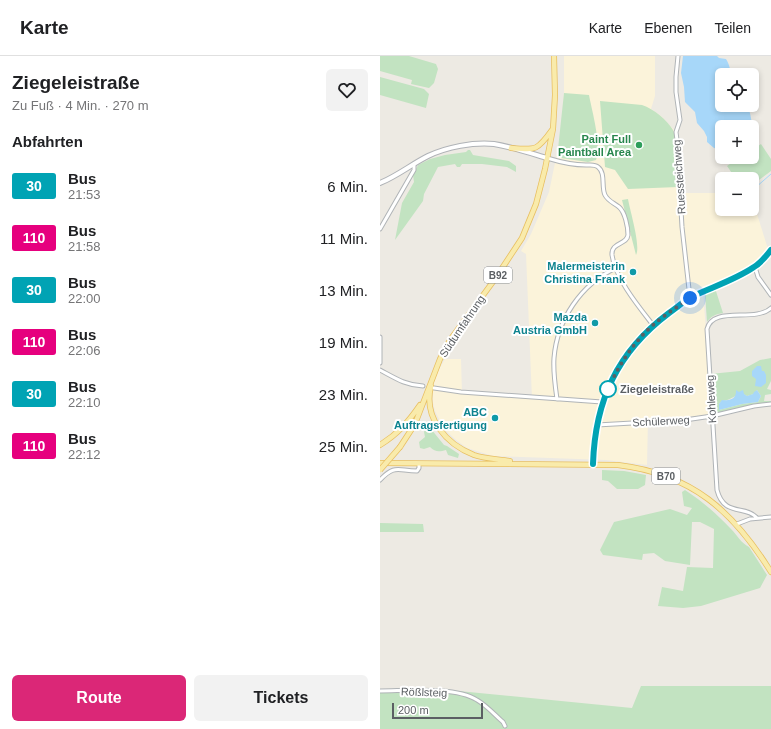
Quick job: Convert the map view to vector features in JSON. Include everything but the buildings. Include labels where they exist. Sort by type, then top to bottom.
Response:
[{"type":"main road","name":"B92","points":[[547,158],[552,129],[555,95],[554,56]]},
{"type":"main road","points":[[380,183],[429,156],[462,146],[484,144],[512,148],[537,148],[543,143],[552,129]]},
{"type":"main road","points":[[512,148],[547,158]]},
{"type":"main road","name":"Südumfahrung","points":[[380,470],[400,448],[415,424],[436,368],[450,340],[495,279],[522,238],[536,204],[547,158]]},
{"type":"main road","name":"B92","points":[[436,368],[430,389],[430,404],[436,425],[446,438],[456,446],[475,455],[524,463]]},
{"type":"main road","name":"B92","points":[[380,445],[392,438],[404,426],[424,398]]},
{"type":"main road","name":"B70","points":[[380,463],[593,464],[630,466],[667,476],[693,488],[710,500],[737,524],[771,572]]},
{"type":"street","name":"Ruessteichweg","points":[[678,56],[676,77],[680,120],[676,134],[682,228],[690,298]]},
{"type":"street","points":[[547,158],[573,164],[594,165],[600,169],[602,173],[604,194],[608,199],[620,207],[627,226],[628,236],[626,240],[615,245],[612,250],[616,268],[632,297],[653,325]]},
{"type":"street","points":[[380,229],[414,170],[414,164]]},
{"type":"street","points":[[593,464],[594,439],[602,402],[614,376],[628,353],[653,325],[690,298],[755,267],[771,250]]},
{"type":"street","points":[[755,267],[758,277],[771,295]]},
{"type":"street","points":[[557,399],[554,373],[555,352],[559,334],[567,316],[577,300],[588,287],[602,275],[616,268]]},
{"type":"street","name":"Kohleweg","points":[[756,517],[749,512],[738,511],[729,507],[722,501],[718,494],[706,332],[708,325],[713,319],[720,316],[754,315],[765,312],[771,308]]},
{"type":"street","points":[[380,337],[381,370],[388,375],[410,385],[423,386]]},
{"type":"street","points":[[434,388],[602,402]]},
{"type":"street","name":"Schülerweg","points":[[597,425],[684,420],[771,404]]},
{"type":"street","points":[[380,480],[387,472],[394,470],[416,471],[419,468],[419,464]]},
{"type":"street","points":[[737,524],[756,517],[771,517]]},
{"type":"street","name":"Rößlsteig","points":[[380,691],[443,691],[463,694],[477,699],[503,722],[505,726]]},
{"type":"shaded area","points":[[564,56],[655,56],[655,96],[651,109],[661,116],[675,131],[679,193],[715,193],[715,216],[758,216],[768,249],[759,261],[746,270],[703,290],[712,415],[648,419],[647,465],[606,460],[493,456],[467,448],[456,440],[444,429],[435,411],[433,403],[433,386],[438,371],[445,359],[461,359],[462,394],[532,399],[526,254],[521,251],[531,234],[549,192],[561,134],[564,93]]},
{"type":"green space","points":[[380,56],[409,56],[436,64],[438,69],[434,83],[429,88],[411,84],[412,80],[380,71]]},
{"type":"green space","points":[[380,77],[424,89],[429,94],[426,108],[380,95]]},
{"type":"green space","points":[[564,93],[589,95],[598,146],[596,160],[588,162],[561,158],[558,149]]},
{"type":"green space","name":"Paint Full Paintball Area","points":[[600,101],[642,105],[656,112],[667,122],[674,133],[677,157],[678,187],[628,189],[615,170],[605,167]]},
{"type":"green space","points":[[761,144],[771,159],[771,171],[759,180],[759,172],[731,172],[727,166],[730,164],[759,164],[759,145]]},
{"type":"green space","points":[[470,150],[473,155],[509,161],[516,166],[516,172],[507,167],[482,164],[462,164],[460,167],[457,167],[455,164],[438,167],[424,194],[423,201],[395,240],[402,203],[414,182],[413,175],[418,165],[430,159],[466,152]]},
{"type":"green space","points":[[628,199],[636,236],[636,255],[622,200]]},
{"type":"green space","points":[[715,288],[723,313],[710,318],[707,322],[705,293]]},
{"type":"green space","points":[[771,358],[771,381],[767,389],[771,390],[771,394],[765,395],[764,401],[771,401],[771,404],[712,416],[710,374],[740,371],[760,360]],"holes":[[[757,390],[761,396],[758,402],[742,404],[719,410],[719,404],[722,401],[738,395],[747,396],[754,394]]]},
{"type":"green space","points":[[427,424],[444,445],[459,454],[458,458],[448,455],[446,450],[437,451],[430,447],[424,449],[420,448],[419,442],[425,437],[424,432]]},
{"type":"green space","points":[[602,470],[624,471],[646,475],[645,485],[638,489],[617,489],[608,481],[602,480]]},
{"type":"green space","points":[[685,490],[715,513],[741,541],[749,547],[767,575],[760,588],[701,606],[683,608],[658,606],[662,587],[683,591],[687,567],[713,568],[714,529],[700,522],[692,522],[690,565],[665,561],[654,553],[643,554],[642,560],[603,555],[600,550],[614,522],[670,509],[687,515],[692,508],[684,506],[682,492]]},
{"type":"green space","points":[[380,523],[423,524],[424,532],[380,532]]},
{"type":"green space","points":[[641,686],[771,686],[771,729],[380,729],[380,690],[438,689],[632,708]]},
{"type":"water","points":[[683,56],[717,56],[719,58],[726,59],[730,68],[715,68],[715,112],[750,112],[751,120],[715,120],[714,148],[707,142],[707,137],[704,131],[697,123],[695,112],[685,102],[681,73]]},
{"type":"water","points":[[757,366],[761,366],[762,371],[764,371],[766,375],[766,383],[761,387],[755,386],[756,379],[752,376],[752,371]]},
{"type":"water","points":[[736,390],[739,392],[743,390],[744,394],[747,396],[753,394],[757,390],[761,396],[758,402],[742,404],[719,410],[719,404],[722,400],[733,398]]},
{"type":"waterway","points":[[759,184],[771,174]]},
{"type":"bus line","name":"30","points":[[593,464],[594,439],[602,402],[620,364],[634,345],[653,325],[690,298],[747,272],[755,267],[771,250]]},
{"type":"place","name":"Paint Full Paintball Area","points":[[639,145]]},
{"type":"place","name":"Malermeisterin Christina Frank","points":[[633,272]]},
{"type":"place","name":"Mazda Austria GmbH","points":[[595,323]]},
{"type":"place","name":"Ziegeleistraße","points":[[608,389]]},
{"type":"place","name":"ABC Auftragsfertigung","points":[[495,418]]},
{"type":"route","points":[[608,389],[620,364],[641,337],[653,325],[690,298]]}]
